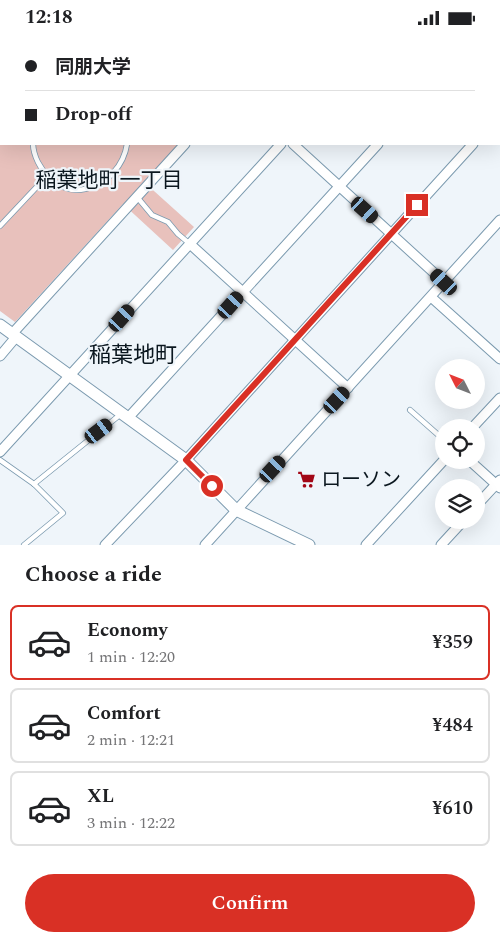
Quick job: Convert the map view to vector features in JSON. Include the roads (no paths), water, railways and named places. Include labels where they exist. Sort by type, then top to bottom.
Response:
[{"type":"street","points":[[0,356],[14,335],[184,145]]},
{"type":"street","points":[[0,452],[280,145]]},
{"type":"street","points":[[294,145],[444,282]]},
{"type":"street","points":[[125,416],[243,292],[377,145]]},
{"type":"street","points":[[105,545],[186,460],[472,145]]},
{"type":"street","points":[[205,545],[500,220]]},
{"type":"street","points":[[190,244],[348,388]]},
{"type":"street","points":[[430,297],[500,359]]},
{"type":"street","points":[[0,325],[186,460],[236,510],[309,545]]},
{"type":"street","points":[[480,419],[500,398]]},
{"type":"street","points":[[366,545],[436,469]]},
{"type":"street","points":[[480,469],[499,484],[485,497]]},
{"type":"street","points":[[441,545],[456,529]]},
{"type":"lane","points":[[33,145],[35,155],[47,176],[72,189],[85,189],[106,179],[122,161],[127,145]]},
{"type":"lane","points":[[0,226],[47,176]]},
{"type":"lane","points":[[137,197],[152,215],[168,222],[190,244]]},
{"type":"lane","points":[[410,409],[435,433]]},
{"type":"lane","points":[[34,484],[125,416]]},
{"type":"lane","points":[[0,460],[34,484],[63,513],[24,545]]},
{"type":"place","name":"ローソン","points":[[307,480]]},
{"type":"district","name":"稲葉地町一丁目","points":[[109,181]]},
{"type":"district","name":"稲葉地町","points":[[133,355]]}]
